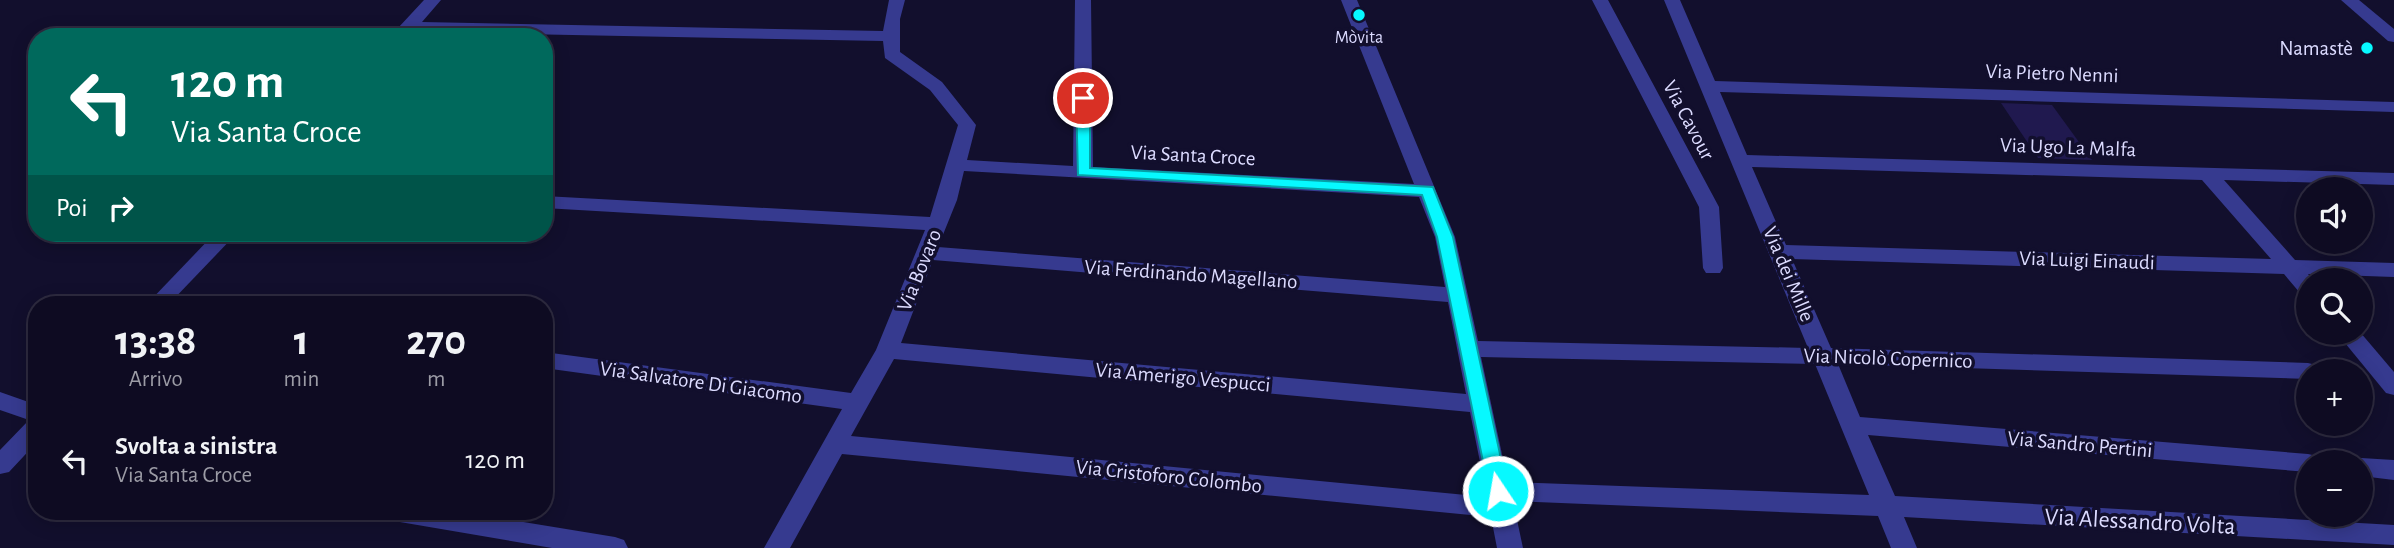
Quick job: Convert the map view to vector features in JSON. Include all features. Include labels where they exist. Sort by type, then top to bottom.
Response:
[{"type":"street","points":[[408,28],[433,0]]},
{"type":"street","points":[[553,33],[891,36],[897,0]]},
{"type":"street","points":[[1083,0],[1083,172]]},
{"type":"street","points":[[1349,0],[1445,237],[1510,548]]},
{"type":"street","name":"Via Cavour","points":[[1600,0],[1709,207],[1713,268]]},
{"type":"street","name":"Via dei Mille","points":[[1672,0],[1825,356],[1904,548]]},
{"type":"street","points":[[2349,0],[2391,31]]},
{"type":"street","name":"Via Bovaro","points":[[777,548],[887,350],[947,200],[967,125],[936,86],[891,54],[891,36]]},
{"type":"street","name":"Via Pietro Nenni","points":[[1708,86],[2394,107]]},
{"type":"street","name":"Via Ugo La Malfa","points":[[1740,161],[2394,179]]},
{"type":"street","name":"Via Santa Croce","points":[[956,165],[1427,191]]},
{"type":"street","points":[[2208,174],[2296,273]]},
{"type":"street","points":[[553,203],[937,225]]},
{"type":"street","points":[[165,296],[218,242]]},
{"type":"street","name":"Via Luigi Einaudi","points":[[1779,252],[2394,270]]},
{"type":"street","name":"Via Ferdinando Magellano","points":[[926,253],[1457,295]]},
{"type":"street","points":[[2357,345],[2383,377]]},
{"type":"street","name":"Via Nicolò Copernico","points":[[1468,349],[1825,356],[2296,372]]},
{"type":"street","name":"Via Amerigo Vespucci","points":[[887,350],[1480,404]]},
{"type":"street","name":"Via Salvatore Di Giacomo","points":[[553,361],[858,403]]},
{"type":"street","points":[[0,401],[28,411]]},
{"type":"street","name":"Via Sandro Pertini","points":[[1852,425],[2296,462]]},
{"type":"street","name":"Via Cristoforo Colombo","points":[[835,444],[1500,500],[1886,506]]},
{"type":"street","points":[[2373,468],[2394,470]]},
{"type":"street","name":"Via Alessandro Volta","points":[[1886,506],[2394,535]]},
{"type":"street","points":[[448,520],[615,548]]},
{"type":"building","points":[[2001,103],[2052,105],[2092,160],[2038,158]]},
{"type":"place","name":"Mòvita","points":[[1359,15]]},
{"type":"place","name":"Namastè","points":[[2367,48]]},
{"type":"route","points":[[1083,98],[1083,172],[1427,191],[1445,237],[1498,491]]}]
